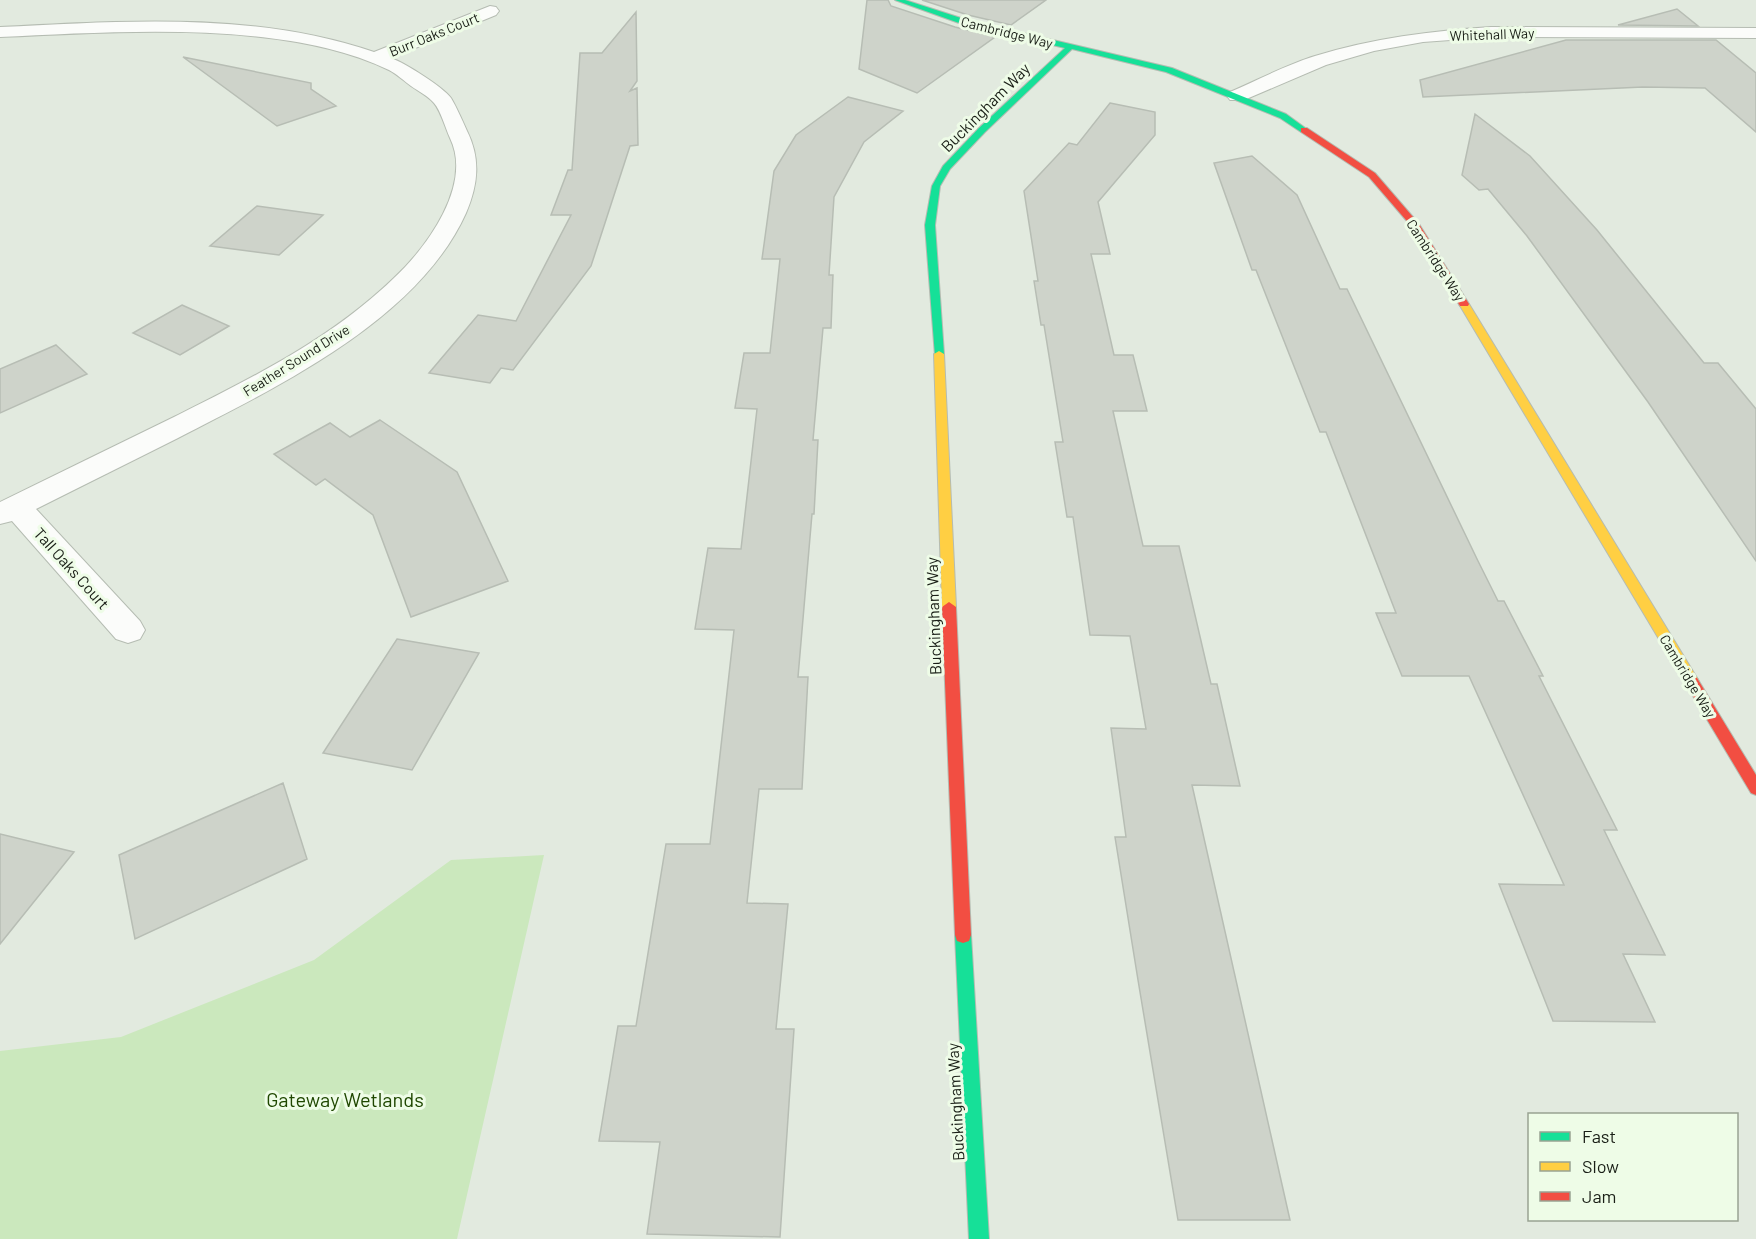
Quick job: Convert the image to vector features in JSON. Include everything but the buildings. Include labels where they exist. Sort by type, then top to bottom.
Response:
[{"type":"street","name":"Cambridge Way","points":[[898,0],[962,21],[1169,70],[1283,116],[1344,154],[1372,175],[1416,226],[1756,788]]},
{"type":"street","name":"Burr Oaks Court","points":[[378,57],[490,11]]},
{"type":"street","name":"Feather Sound Drive","points":[[0,32],[135,26],[255,29],[341,43],[378,57],[417,76],[445,102],[462,128],[466,157],[463,190],[444,236],[401,285],[343,333],[267,382],[8,510]]},
{"type":"street","name":"Whitehall Way","points":[[1237,96],[1319,61],[1372,46],[1423,37],[1491,32],[1756,33]]},
{"type":"street","name":"Buckingham Way","points":[[979,1239],[955,783],[939,346],[930,225],[936,186],[954,159],[1070,48]]},
{"type":"street","name":"Tall Oaks Court","points":[[8,510],[128,630]]},
{"type":"green space","name":"Gateway Wetlands","points":[[544,855],[457,1239],[0,1239],[0,1051],[121,1037],[314,960],[451,860]]},
{"type":"traffic: fast","points":[[898,0],[962,21],[1169,70],[1283,116],[1304,130]]},
{"type":"traffic: fast","points":[[939,354],[930,225],[936,186],[946,168],[982,130],[1069,48]]},
{"type":"traffic: fast","points":[[963,935],[979,1239]]},
{"type":"traffic: slow","points":[[1464,304],[1692,682]]},
{"type":"traffic: slow","points":[[939,354],[949,607]]},
{"type":"traffic: jam","points":[[1304,130],[1372,175],[1416,226],[1464,304]]},
{"type":"traffic: jam","points":[[949,607],[963,935]]},
{"type":"traffic: jam","points":[[1692,682],[1756,788]]}]
